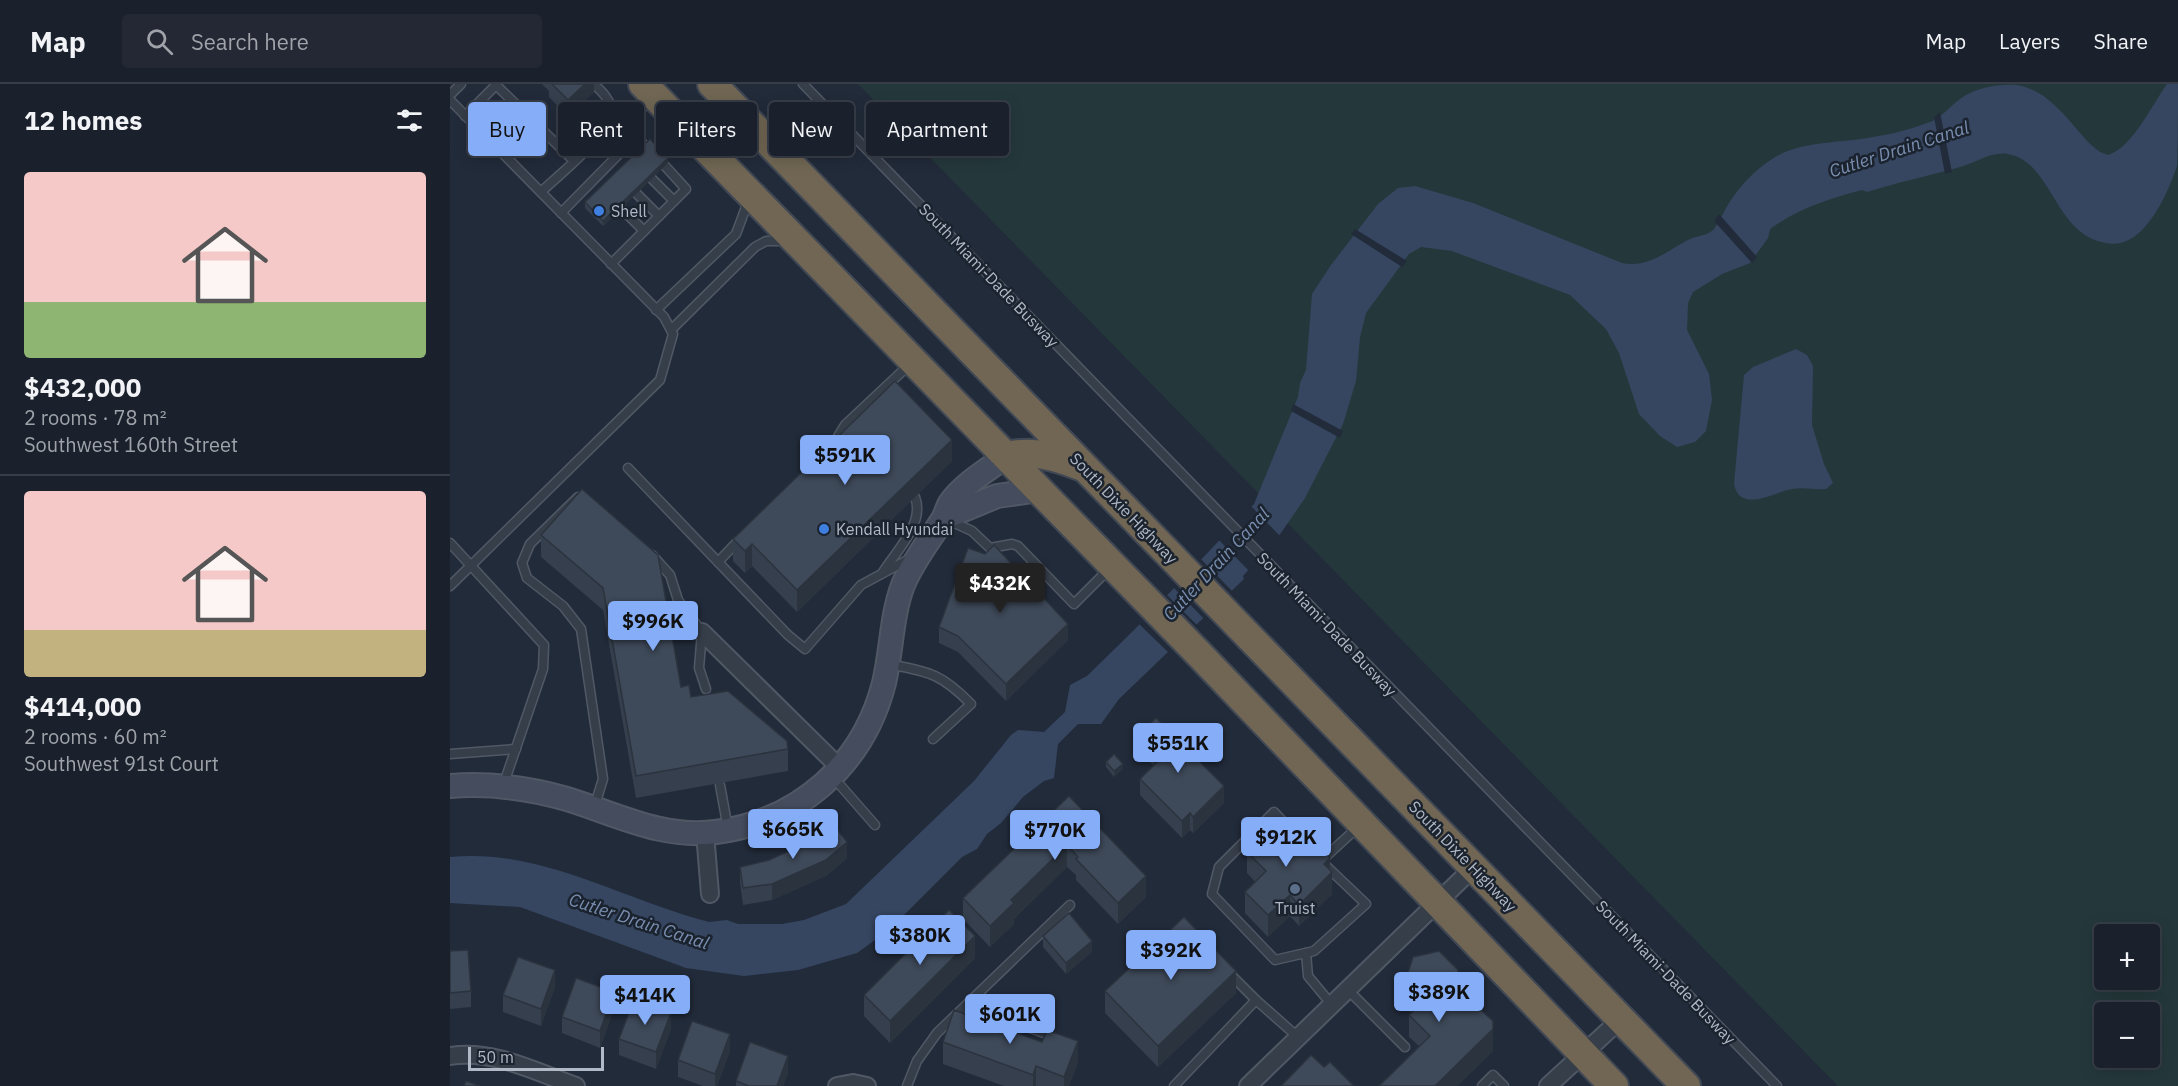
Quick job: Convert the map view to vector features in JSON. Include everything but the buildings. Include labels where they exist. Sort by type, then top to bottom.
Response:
[{"type":"highway","name":"South Dixie Highway","points":[[712,84],[1686,1086]]},
{"type":"highway","points":[[648,89],[1141,594],[1614,1086]]},
{"type":"highway","points":[[1006,456],[1023,452],[1044,454],[1085,468]]},
{"type":"street","points":[[450,786],[503,787],[544,793],[660,830],[705,833],[728,830],[765,820],[793,808],[836,773],[869,725],[880,696],[888,664],[898,601],[920,554],[944,518],[949,504],[1006,456]]},
{"type":"street","points":[[944,518],[997,496],[1039,490]]},
{"type":"street","points":[[702,632],[836,773]]},
{"type":"street","points":[[705,833],[710,894]]},
{"type":"street","points":[[1248,1086],[1474,867]]},
{"type":"street","points":[[1548,1086],[1621,1019]]},
{"type":"street","points":[[455,1055],[500,1059],[576,1086]]},
{"type":"street","points":[[837,1086],[853,1083],[867,1086]]},
{"type":"lane","points":[[450,94],[461,84]]},
{"type":"lane","points":[[541,192],[600,136],[609,123],[612,109],[606,97],[594,84]]},
{"type":"lane","name":"South Miami-Dade Busway","points":[[803,84],[1777,1086]]},
{"type":"lane","points":[[465,116],[496,85],[574,161]]},
{"type":"lane","points":[[450,100],[656,310],[673,334],[669,355],[660,380],[450,586]]},
{"type":"lane","points":[[561,213],[593,180],[622,156]]},
{"type":"lane","points":[[611,264],[686,189],[665,166]]},
{"type":"lane","points":[[652,178],[674,201]]},
{"type":"lane","points":[[593,180],[602,190]]},
{"type":"lane","points":[[637,194],[659,216]]},
{"type":"lane","points":[[656,310],[736,234],[751,196]]},
{"type":"lane","points":[[621,208],[644,231]]},
{"type":"lane","points":[[671,330],[762,242],[774,240],[795,242]]},
{"type":"lane","points":[[830,448],[912,362]]},
{"type":"lane","points":[[628,468],[788,635],[805,649],[861,585],[920,554]]},
{"type":"lane","points":[[882,574],[917,519],[920,508],[915,496]]},
{"type":"lane","points":[[587,497],[572,501],[530,544],[522,563],[527,578],[563,606],[581,629],[603,779],[593,808]]},
{"type":"lane","points":[[944,518],[972,531],[990,548],[1012,544],[1018,546],[1074,604],[1113,566]]},
{"type":"lane","points":[[718,562],[750,530]]},
{"type":"lane","points":[[450,543],[544,645],[543,669],[503,787]]},
{"type":"lane","points":[[646,549],[670,575],[678,600],[702,632],[699,668],[706,689]]},
{"type":"lane","points":[[888,664],[936,675],[951,684],[971,704],[933,739]]},
{"type":"lane","points":[[450,754],[516,749]]},
{"type":"lane","points":[[836,773],[875,825]]},
{"type":"lane","points":[[720,785],[728,830]]},
{"type":"lane","points":[[1298,837],[1274,812],[1219,867],[1212,894],[1275,960],[1314,951],[1366,904],[1314,854]]},
{"type":"lane","points":[[1322,862],[1361,823]]},
{"type":"lane","points":[[908,1086],[917,1061],[937,1033],[1070,905]]},
{"type":"lane","points":[[1306,953],[1308,976],[1332,1006]]},
{"type":"lane","points":[[1224,968],[1299,1039]]},
{"type":"lane","points":[[1348,990],[1405,1047]]},
{"type":"lane","points":[[970,1000],[991,1014],[1044,1033]]},
{"type":"lane","points":[[1174,1086],[1256,1000]]},
{"type":"lane","points":[[1482,1086],[1493,1075],[1504,1086]]},
{"type":"green space","points":[[858,84],[2178,84],[2178,1086],[1838,1086],[928,156],[1009,156],[1009,102],[876,102]]},
{"type":"water","name":"Cutler Drain Canal","points":[[2167,84],[2178,84],[2177,166],[2167,191],[2148,224],[2126,241],[2116,244],[2106,243],[2089,237],[2075,227],[2035,170],[2023,160],[2008,154],[1990,156],[1948,170],[1826,201],[1792,215],[1770,229],[1768,238],[1750,263],[1722,274],[1693,292],[1688,303],[1687,330],[1709,374],[1712,400],[1706,431],[1695,442],[1677,447],[1660,436],[1639,414],[1619,353],[1606,329],[1570,295],[1452,251],[1421,247],[1409,254],[1366,313],[1360,337],[1356,381],[1343,424],[1305,498],[1281,533],[1243,576],[1244,579],[1119,699],[1101,724],[1078,724],[1058,744],[1054,778],[1044,781],[1023,797],[1001,823],[987,834],[977,849],[962,857],[889,930],[857,953],[798,970],[744,976],[686,968],[520,907],[450,903],[450,857],[484,856],[517,860],[549,868],[709,922],[727,920],[738,924],[782,924],[804,920],[846,904],[974,781],[1011,735],[1018,730],[1044,732],[1065,712],[1070,685],[1087,676],[1134,630],[1254,504],[1298,397],[1300,383],[1306,370],[1312,294],[1331,265],[1378,204],[1398,188],[1415,186],[1473,203],[1622,263],[1640,263],[1656,258],[1713,230],[1733,196],[1744,183],[1763,165],[1787,151],[1894,133],[1937,119],[1960,99],[1973,92],[1994,86],[2016,85],[2046,98],[2089,143],[2098,151],[2108,155],[2117,151],[2133,135]]},
{"type":"water","points":[[1796,349],[1807,355],[1813,366],[1812,425],[1824,464],[1833,483],[1826,489],[1796,488],[1758,499],[1743,498],[1737,493],[1734,484],[1744,375],[1753,367]]},
{"type":"pier","points":[[1940,112],[1952,172],[1945,174],[1934,117]]},
{"type":"pier","points":[[1719,214],[1757,257],[1752,263],[1714,221]]},
{"type":"pier","points":[[1355,229],[1407,261],[1402,267],[1351,234]]},
{"type":"pier","points":[[1293,404],[1343,431],[1340,438],[1291,411]]},
{"type":"pier","points":[[1250,505],[1281,537],[1250,572],[1217,538]]},
{"type":"pier","points":[[1198,556],[1234,593],[1206,621],[1171,585]]},
{"type":"pier","points":[[1164,592],[1199,627],[1171,655],[1137,622]]},
{"type":"place","name":"Shell","points":[[599,211]]},
{"type":"place","name":"Kendall Hyundai","points":[[824,529]]},
{"type":"place","name":"Truist","points":[[1295,889]]}]
